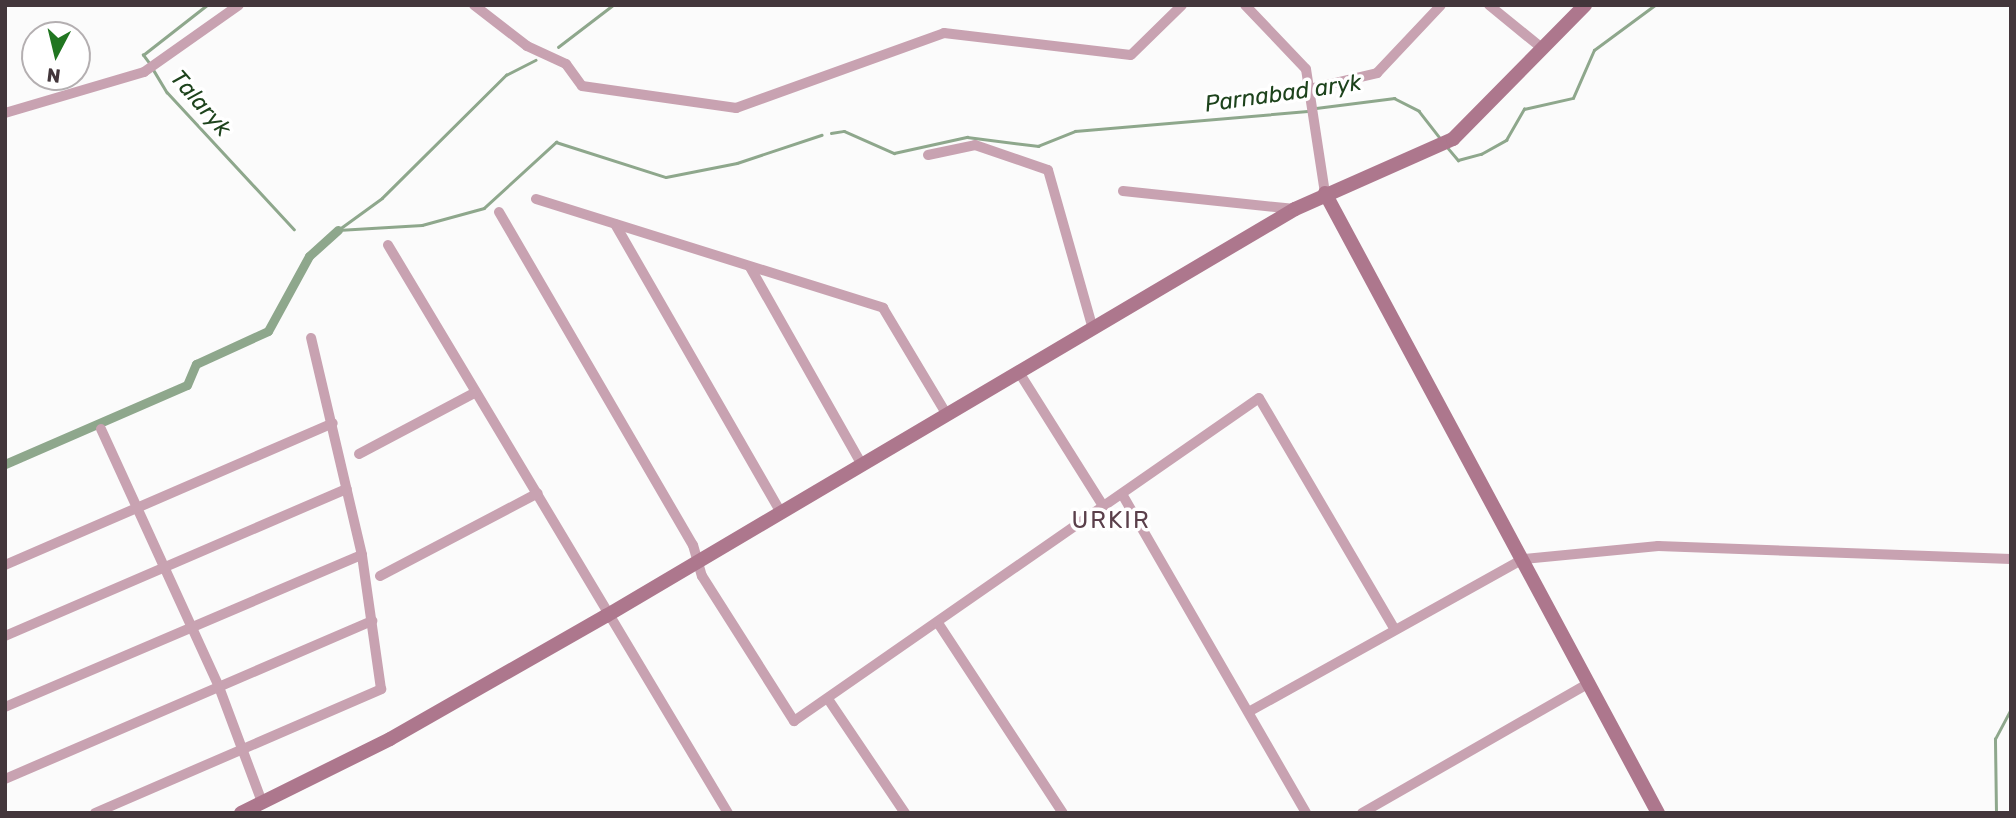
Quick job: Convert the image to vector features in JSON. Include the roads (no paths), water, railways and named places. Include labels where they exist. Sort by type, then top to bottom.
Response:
[{"type":"street","points":[[5,113],[144,72],[239,5]]},
{"type":"street","points":[[474,5],[527,46],[566,64],[582,86],[736,108],[944,33],[1131,55],[1182,5]]},
{"type":"street","points":[[1245,5],[1294,51],[1309,89],[1325,193],[1420,379],[1523,559],[1657,812]]},
{"type":"street","points":[[1309,89],[1377,73],[1441,5]]},
{"type":"street","points":[[1489,5],[1543,49]]},
{"type":"street","points":[[241,813],[390,740],[1020,374],[1295,209],[1325,193],[1434,150],[1453,139],[1585,5]]},
{"type":"street","points":[[928,155],[975,145],[1048,170],[1093,330]]},
{"type":"street","points":[[1124,191],[1295,209]]},
{"type":"street","points":[[536,199],[883,308],[947,415]]},
{"type":"street","points":[[499,212],[698,562],[794,721],[1259,398],[1394,628]]},
{"type":"street","points":[[615,224],[782,513]]},
{"type":"street","points":[[388,245],[538,493],[606,616],[728,813]]},
{"type":"street","points":[[750,267],[862,465]]},
{"type":"street","points":[[95,813],[381,690],[362,555],[311,338]]},
{"type":"street","points":[[1020,374],[1103,506]]},
{"type":"street","points":[[359,454],[476,392]]},
{"type":"street","points":[[5,565],[333,423]]},
{"type":"street","points":[[102,429],[219,687],[262,802]]},
{"type":"street","points":[[5,636],[347,489]]},
{"type":"street","points":[[380,576],[538,493]]},
{"type":"street","points":[[1122,494],[1252,710],[1307,813]]},
{"type":"street","points":[[1252,710],[1394,628],[1523,559],[1658,547],[2011,559]]},
{"type":"street","points":[[5,707],[362,555]]},
{"type":"street","points":[[5,779],[372,621]]},
{"type":"street","points":[[938,623],[1063,813]]},
{"type":"street","points":[[1362,813],[1589,683]]},
{"type":"street","points":[[828,699],[905,813]]},
{"type":"waterway","name":"Talaryk","points":[[149,63],[143,55],[207,5]]},
{"type":"waterway","points":[[558,47],[613,5]]},
{"type":"waterway","name":"Parnabad aryk","points":[[1448,148],[1458,160],[1481,154],[1506,140],[1524,109],[1573,98],[1594,50],[1655,5]]},
{"type":"waterway","points":[[338,230],[382,198],[506,75],[535,60]]},
{"type":"waterway","name":"Talaryk","points":[[153,69],[167,92],[294,229]]},
{"type":"waterway","name":"Parnabad aryk","points":[[1316,108],[1394,98],[1419,111],[1440,138]]},
{"type":"waterway","name":"Parnabad aryk","points":[[831,133],[844,131],[894,153],[967,137],[1038,146],[1075,131],[1310,111]]},
{"type":"waterway","name":"Parnabad aryk","points":[[338,230],[422,225],[484,208],[556,142],[666,177],[737,163],[821,135]]},
{"type":"waterway","name":"Parnabad aryk","points":[[5,464],[187,385],[196,364],[268,331],[309,256],[338,230]]},
{"type":"waterway","points":[[1996,813],[1995,739],[2011,709]]},
{"type":"district","name":"URKIR","points":[[1111,521]]}]
